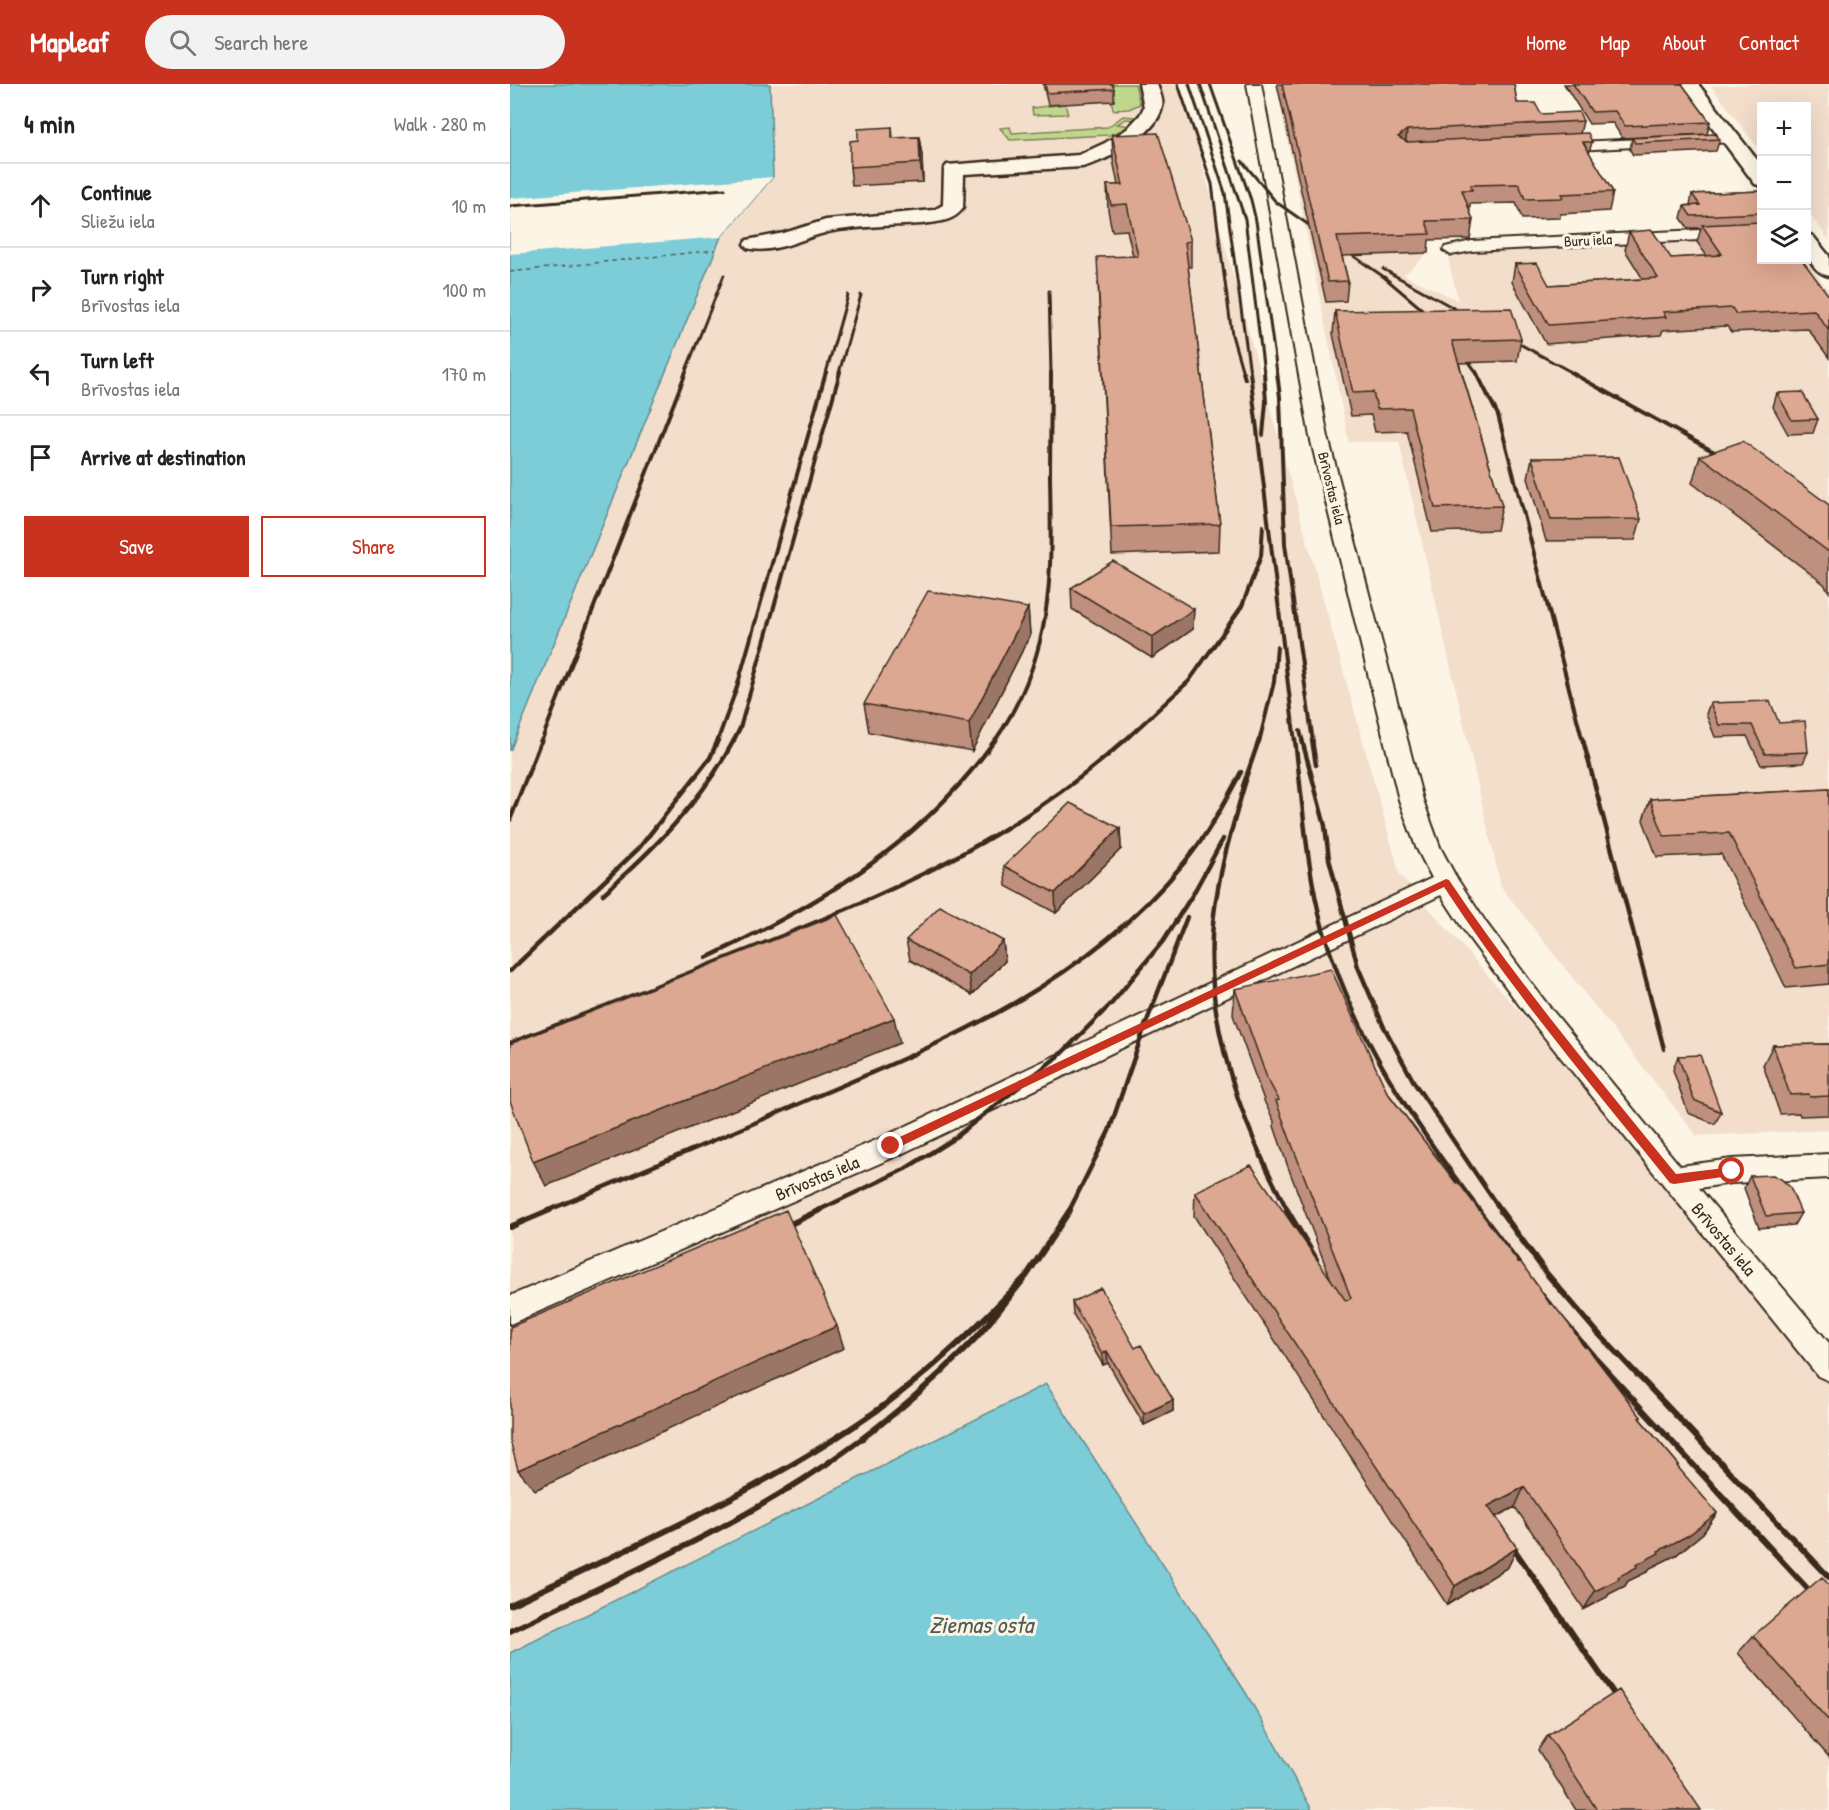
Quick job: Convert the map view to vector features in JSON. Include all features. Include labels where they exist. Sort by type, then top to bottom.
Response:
[{"type":"street","points":[[753,244],[787,239],[826,226],[939,216],[953,208],[954,169],[1082,161],[1093,157],[1128,136],[1149,114],[1153,105],[1148,84]]},
{"type":"street","name":"Brīvostas iela","points":[[1254,84],[1319,437],[1411,800],[1428,847],[1446,882],[1478,931],[1538,1011],[1829,1366]]},
{"type":"street","points":[[1689,84],[1757,175]]},
{"type":"street","points":[[1545,148],[1730,139]]},
{"type":"street","name":"Buru iela","points":[[1451,250],[1472,246],[1757,232]]},
{"type":"street","points":[[1811,247],[1829,270]]},
{"type":"street","name":"Brīvostas iela","points":[[510,1310],[891,1146],[1446,882]]},
{"type":"street","points":[[1674,1179],[1732,1171],[1829,1166]]},
{"type":"shaded area","points":[[770,84],[1180,84],[1400,875],[1829,1365],[1829,1810],[1312,1810],[1246,1693],[1046,1384],[510,1653],[510,751],[721,237],[773,177]]},
{"type":"shaded area","points":[[1276,84],[1509,84],[1411,111],[1428,253],[1404,275],[1458,300],[1448,259],[1473,251],[1757,237],[1757,264],[1809,264],[1829,291],[1829,1130],[1697,1136],[1501,887],[1399,442],[1349,442]]},
{"type":"shaded area","points":[[1829,84],[1829,240],[1811,216],[1811,102],[1757,102],[1757,147],[1711,86]]},
{"type":"green space","points":[[1109,84],[1135,84],[1140,104],[1129,109],[1113,110]]},
{"type":"green space","points":[[1065,104],[1068,114],[1033,115],[1032,108]]},
{"type":"green space","points":[[1123,116],[1135,117],[1133,120],[1126,119],[1117,124],[1131,126],[1110,135],[1010,140],[1000,128],[1010,127],[1012,133],[1108,127]]},
{"type":"water","points":[[510,84],[770,84],[773,177],[721,237],[510,751]]},
{"type":"water","name":"Ziemas osta","points":[[1046,1384],[1246,1693],[1312,1810],[510,1810],[510,1653]]},
{"type":"pier","points":[[773,177],[721,237],[510,254],[510,198]]},
{"type":"building","points":[[1045,84],[1112,84],[1114,89],[1047,93]]},
{"type":"building","points":[[1282,84],[1514,84],[1517,103],[1535,103],[1541,114],[1579,112],[1583,121],[1407,130],[1398,137],[1407,142],[1588,133],[1592,142],[1583,142],[1613,192],[1561,194],[1563,198],[1525,199],[1519,184],[1471,185],[1472,190],[1462,190],[1473,220],[1426,221],[1430,234],[1337,237],[1348,281],[1328,282]]},
{"type":"building","points":[[1573,84],[1682,84],[1710,122],[1625,126],[1615,111],[1592,112]]},
{"type":"building","points":[[892,127],[892,138],[919,137],[920,163],[850,167],[850,141],[858,140],[858,129]]},
{"type":"building","points":[[1158,133],[1191,241],[1185,242],[1220,524],[1111,527],[1097,257],[1138,256],[1127,204],[1111,205],[1107,185],[1123,185],[1112,135]]},
{"type":"building","points":[[1715,134],[1720,139],[1635,143],[1632,138]]},
{"type":"building","points":[[1757,191],[1757,213],[1691,216],[1684,206],[1700,205],[1692,194]]},
{"type":"building","points":[[1757,222],[1757,264],[1805,264],[1829,296],[1829,331],[1814,310],[1736,314],[1732,308],[1663,312],[1666,317],[1549,325],[1515,264],[1537,263],[1549,285],[1658,278],[1629,232],[1652,230],[1671,258],[1722,254],[1702,225]]},
{"type":"building","points":[[1511,308],[1521,339],[1452,341],[1502,506],[1435,508],[1410,408],[1377,409],[1373,392],[1353,393],[1335,311]]},
{"type":"building","points":[[1802,392],[1818,419],[1792,420],[1777,393]]},
{"type":"building","points":[[1743,441],[1829,505],[1829,552],[1700,456]]},
{"type":"building","points":[[1619,457],[1641,519],[1551,520],[1532,458]]},
{"type":"building","points":[[1113,561],[1194,609],[1152,637],[1071,588]]},
{"type":"building","points":[[928,591],[1028,608],[969,723],[864,704]]},
{"type":"building","points":[[1770,701],[1779,723],[1805,721],[1808,752],[1765,754],[1752,725],[1719,725],[1710,703]]},
{"type":"building","points":[[1829,789],[1829,964],[1796,968],[1729,833],[1664,836],[1650,799]]},
{"type":"building","points":[[1070,803],[1120,828],[1055,893],[1004,866]]},
{"type":"building","points":[[940,906],[1003,941],[969,975],[906,940]]},
{"type":"building","points":[[837,915],[894,1018],[533,1161],[510,1101],[510,1044]]},
{"type":"building","points":[[1331,969],[1387,1092],[1518,1262],[1520,1261],[1550,1304],[1552,1303],[1584,1347],[1586,1346],[1641,1417],[1639,1418],[1717,1513],[1689,1535],[1658,1551],[1659,1553],[1618,1577],[1619,1579],[1595,1591],[1524,1487],[1488,1506],[1517,1548],[1455,1586],[1195,1192],[1251,1165],[1346,1301],[1351,1298],[1276,1101],[1279,1100],[1267,1078],[1235,989]]},
{"type":"building","points":[[1829,1044],[1829,1096],[1790,1095],[1773,1045]]},
{"type":"building","points":[[1700,1055],[1721,1112],[1694,1100],[1678,1056]]},
{"type":"building","points":[[1773,1175],[1790,1187],[1801,1213],[1766,1216],[1750,1176]]},
{"type":"building","points":[[786,1210],[837,1326],[518,1470],[510,1440],[510,1327]]},
{"type":"building","points":[[1101,1288],[1135,1348],[1141,1345],[1173,1400],[1144,1414],[1107,1351],[1102,1354],[1072,1302]]},
{"type":"building","points":[[1822,1577],[1829,1585],[1829,1721],[1753,1636]]},
{"type":"building","points":[[1619,1690],[1701,1810],[1597,1810],[1548,1735]]},
{"type":"ferry route","points":[[510,272],[716,250]]},
{"type":"railway","points":[[1178,84],[1212,184],[1232,335],[1243,373]]},
{"type":"railway","points":[[1189,84],[1225,193],[1250,373]]},
{"type":"railway","points":[[1200,84],[1245,219],[1264,373]]},
{"type":"railway","points":[[1210,84],[1251,200],[1256,221],[1277,373]]},
{"type":"railway","points":[[1242,161],[1276,202],[1323,235]]},
{"type":"railway","points":[[510,206],[725,189]]},
{"type":"railway","points":[[1339,246],[1384,277],[1436,321]]},
{"type":"railway","points":[[1383,269],[1470,317]]},
{"type":"railway","points":[[685,373],[724,275]]},
{"type":"railway","points":[[1049,291],[1051,373]]},
{"type":"railway","points":[[826,373],[848,295]]},
{"type":"railway","points":[[839,373],[861,295]]},
{"type":"railway","points":[[1507,337],[1573,373]]},
{"type":"railway","points":[[1461,351],[1477,373]]},
{"type":"railway","points":[[541,742],[686,372]]},
{"type":"railway","points":[[717,742],[737,687],[826,372]]},
{"type":"railway","points":[[734,740],[740,728],[840,372]]},
{"type":"railway","points":[[1243,372],[1245,379]]},
{"type":"railway","points":[[1250,372],[1295,742]]},
{"type":"railway","points":[[1263,435],[1266,402],[1264,372]]},
{"type":"railway","points":[[1277,372],[1280,397],[1285,544],[1313,742]]},
{"type":"railway","points":[[1476,372],[1498,415],[1583,742]]},
{"type":"railway","points":[[1570,372],[1727,459]]},
{"type":"railway","points":[[994,742],[1014,710],[1028,678],[1039,647],[1045,615],[1051,549],[1051,373]]},
{"type":"railway","points":[[1123,742],[1189,681],[1242,606],[1261,556],[1263,526]]},
{"type":"railway","points":[[1259,742],[1274,682],[1277,647]]},
{"type":"railway","points":[[1300,731],[1303,742]]},
{"type":"railway","points":[[510,820],[541,740]]},
{"type":"railway","points":[[510,971],[639,848],[710,758],[718,740]]},
{"type":"railway","points":[[603,894],[676,823],[707,783],[734,740]]},
{"type":"railway","points":[[706,958],[789,916],[828,893],[901,841],[966,777],[995,740]]},
{"type":"railway","points":[[510,1043],[838,913],[940,866],[989,839],[1036,809],[1082,776],[1125,740]]},
{"type":"railway","points":[[1243,786],[1259,740]]},
{"type":"railway","points":[[1295,740],[1317,906],[1336,968],[1351,1005],[1388,1077],[1432,1145],[1480,1211]]},
{"type":"railway","points":[[1302,740],[1325,826],[1329,859],[1358,967],[1383,1025],[1415,1084],[1501,1211]]},
{"type":"railway","points":[[1312,740],[1316,765]]},
{"type":"railway","points":[[1583,740],[1664,1049]]},
{"type":"railway","points":[[547,1211],[913,1054],[1012,1004],[1058,976],[1103,943],[1144,906],[1183,864],[1222,808],[1241,772]]},
{"type":"railway","points":[[1246,780],[1224,857],[1216,896],[1212,936],[1212,972],[1222,1043],[1243,1113],[1288,1211]]},
{"type":"railway","points":[[817,1211],[905,1169],[953,1139],[1062,1053],[1112,1003],[1163,941],[1193,894],[1223,839]]},
{"type":"railway","points":[[1069,1211],[1109,1131],[1145,1026],[1187,917]]},
{"type":"railway","points":[[510,1227],[550,1210]]},
{"type":"railway","points":[[778,1230],[820,1210]]},
{"type":"railway","points":[[1027,1275],[1070,1210]]},
{"type":"railway","points":[[1287,1210],[1316,1259]]},
{"type":"railway","points":[[1478,1210],[1544,1298],[1594,1357],[1829,1612]]},
{"type":"railway","points":[[1500,1210],[1547,1274],[1596,1331],[1829,1577]]},
{"type":"railway","points":[[510,1605],[699,1515],[836,1438],[879,1409],[937,1362],[1027,1275]]},
{"type":"railway","points":[[510,1631],[682,1548],[806,1478],[862,1439],[927,1385],[972,1342],[1027,1275]]},
{"type":"railway","points":[[1507,1539],[1623,1707]]},
{"type":"route","points":[[891,1146],[1446,882],[1478,931],[1538,1011],[1674,1179],[1732,1171]]}]
